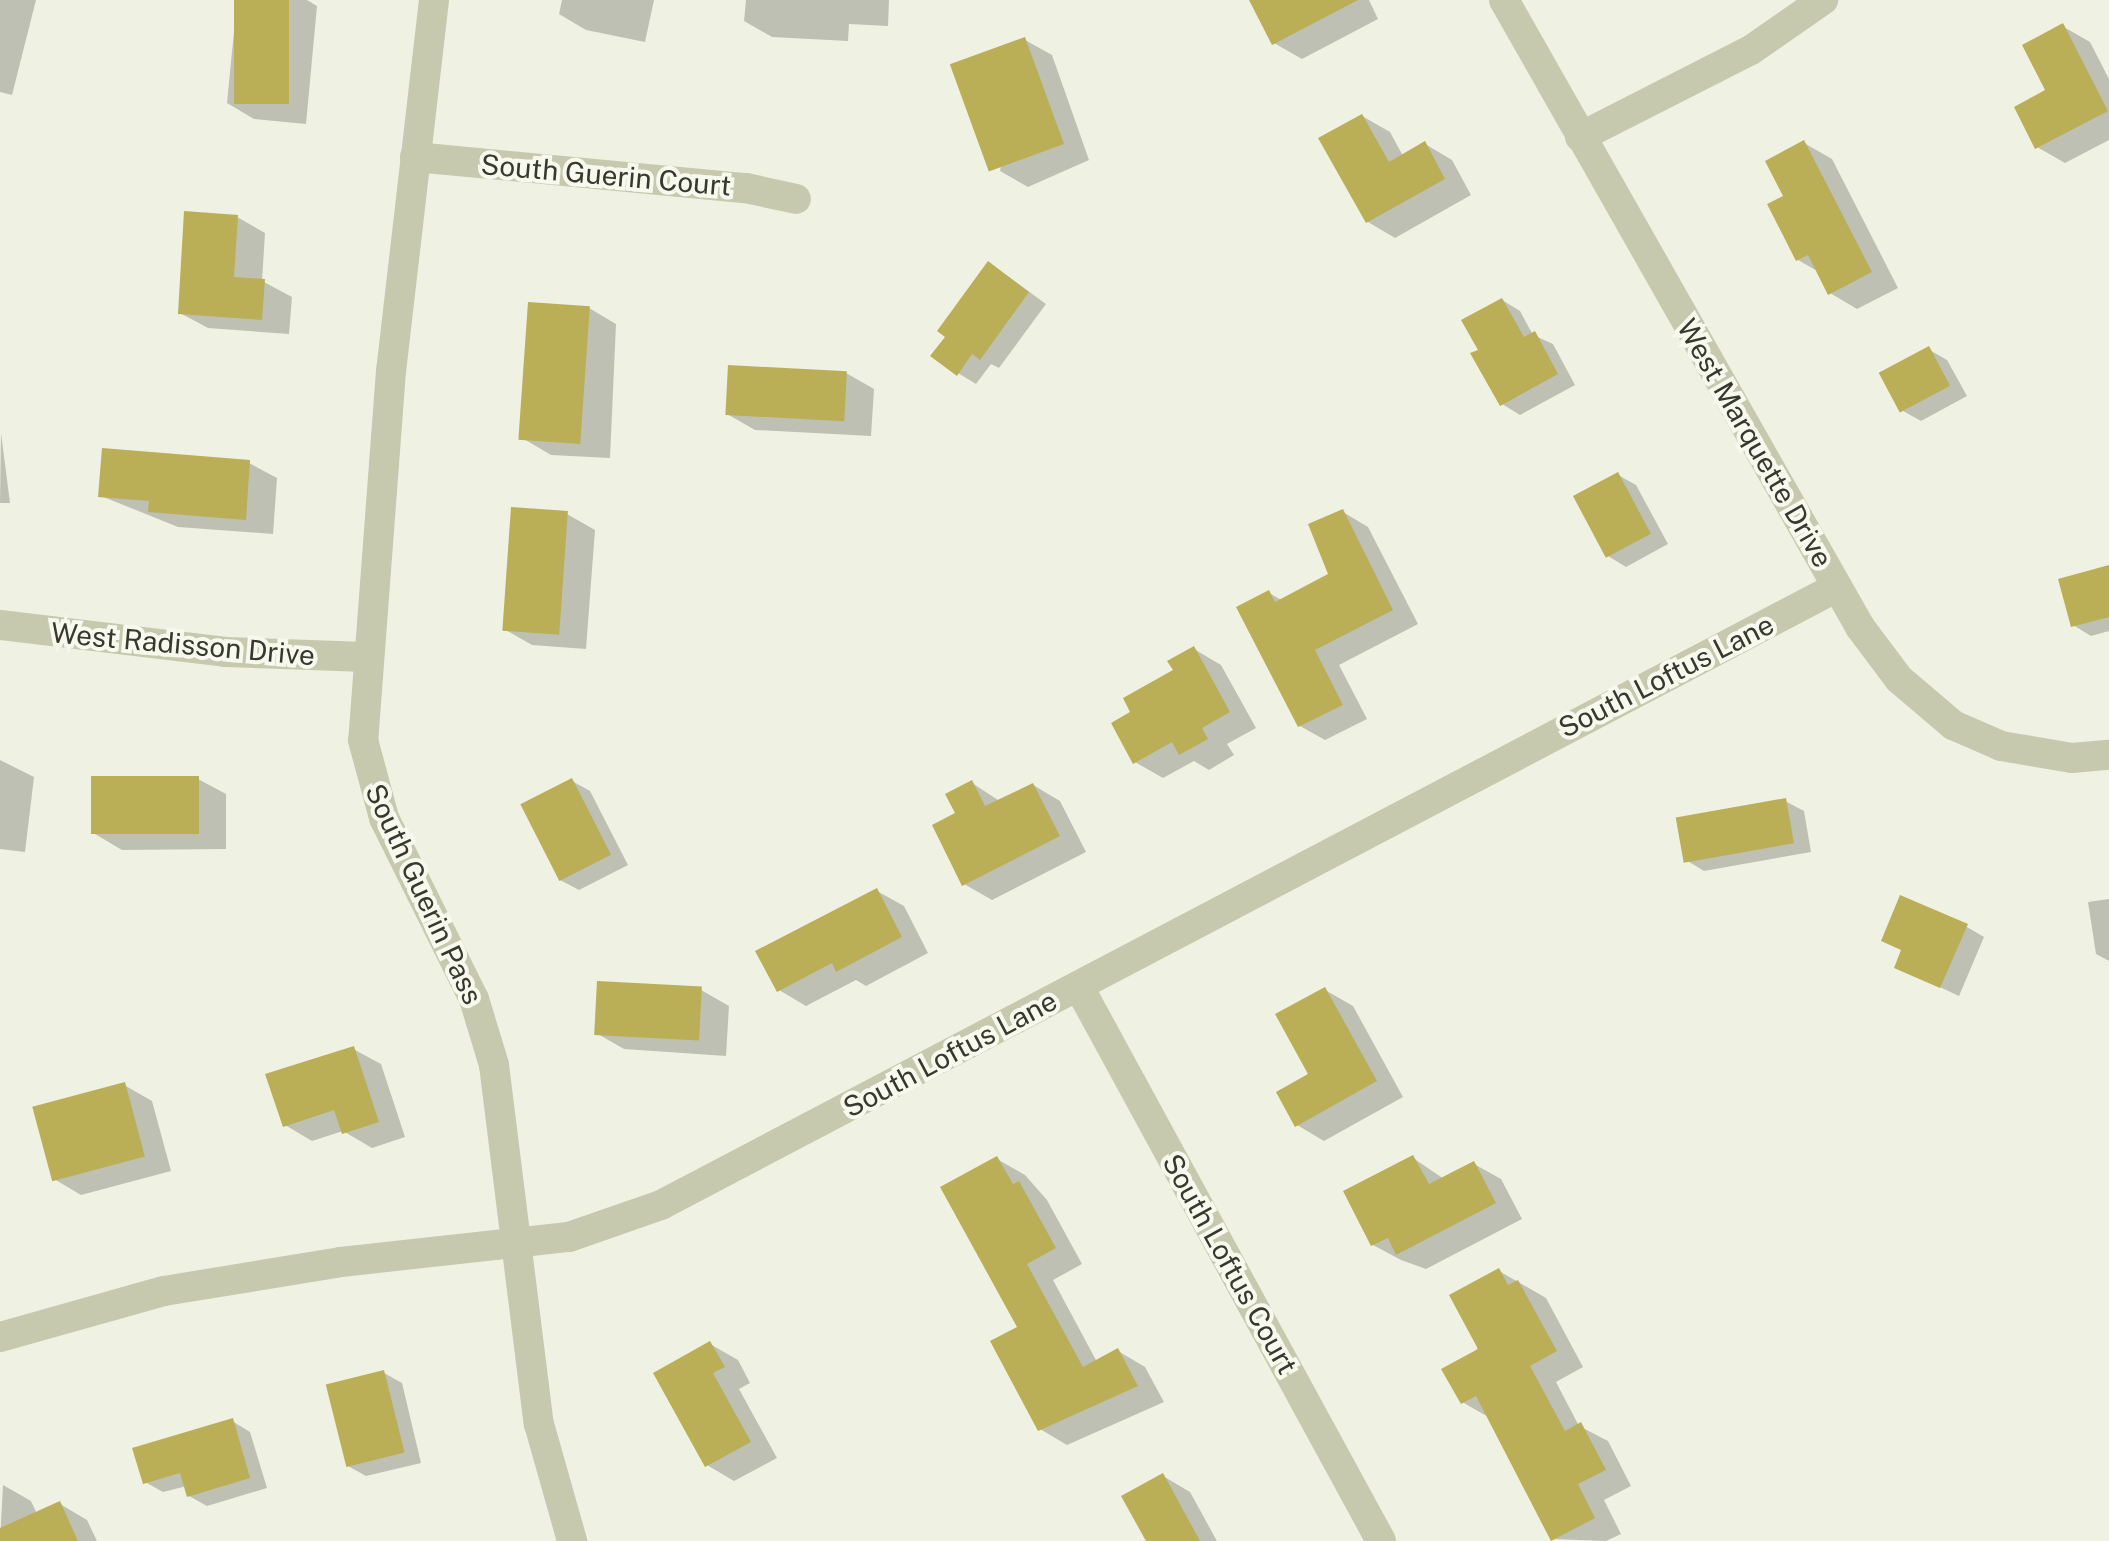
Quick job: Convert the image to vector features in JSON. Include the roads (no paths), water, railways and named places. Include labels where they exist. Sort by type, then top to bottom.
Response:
[{"type":"street","name":"South Guerin Pass","points":[[434,0],[366,658],[362,740],[369,778],[474,999],[494,1065],[538,1424],[572,1541]]},
{"type":"street","name":"West Marquette Drive","points":[[1504,0],[1838,587],[1899,679],[1953,725],[2001,746],[2072,758],[2109,755]]},
{"type":"street","points":[[1580,137],[1766,42],[1823,0]]},
{"type":"street","name":"South Guerin Court","points":[[415,157],[746,188],[796,199]]},
{"type":"street","name":"South Loftus Lane","points":[[0,1337],[200,1284],[569,1238],[662,1205],[1838,587]]},
{"type":"street","name":"West Radisson Drive","points":[[0,626],[225,652],[366,658]]},
{"type":"street","name":"South Loftus Court","points":[[1079,987],[1381,1541]]}]
